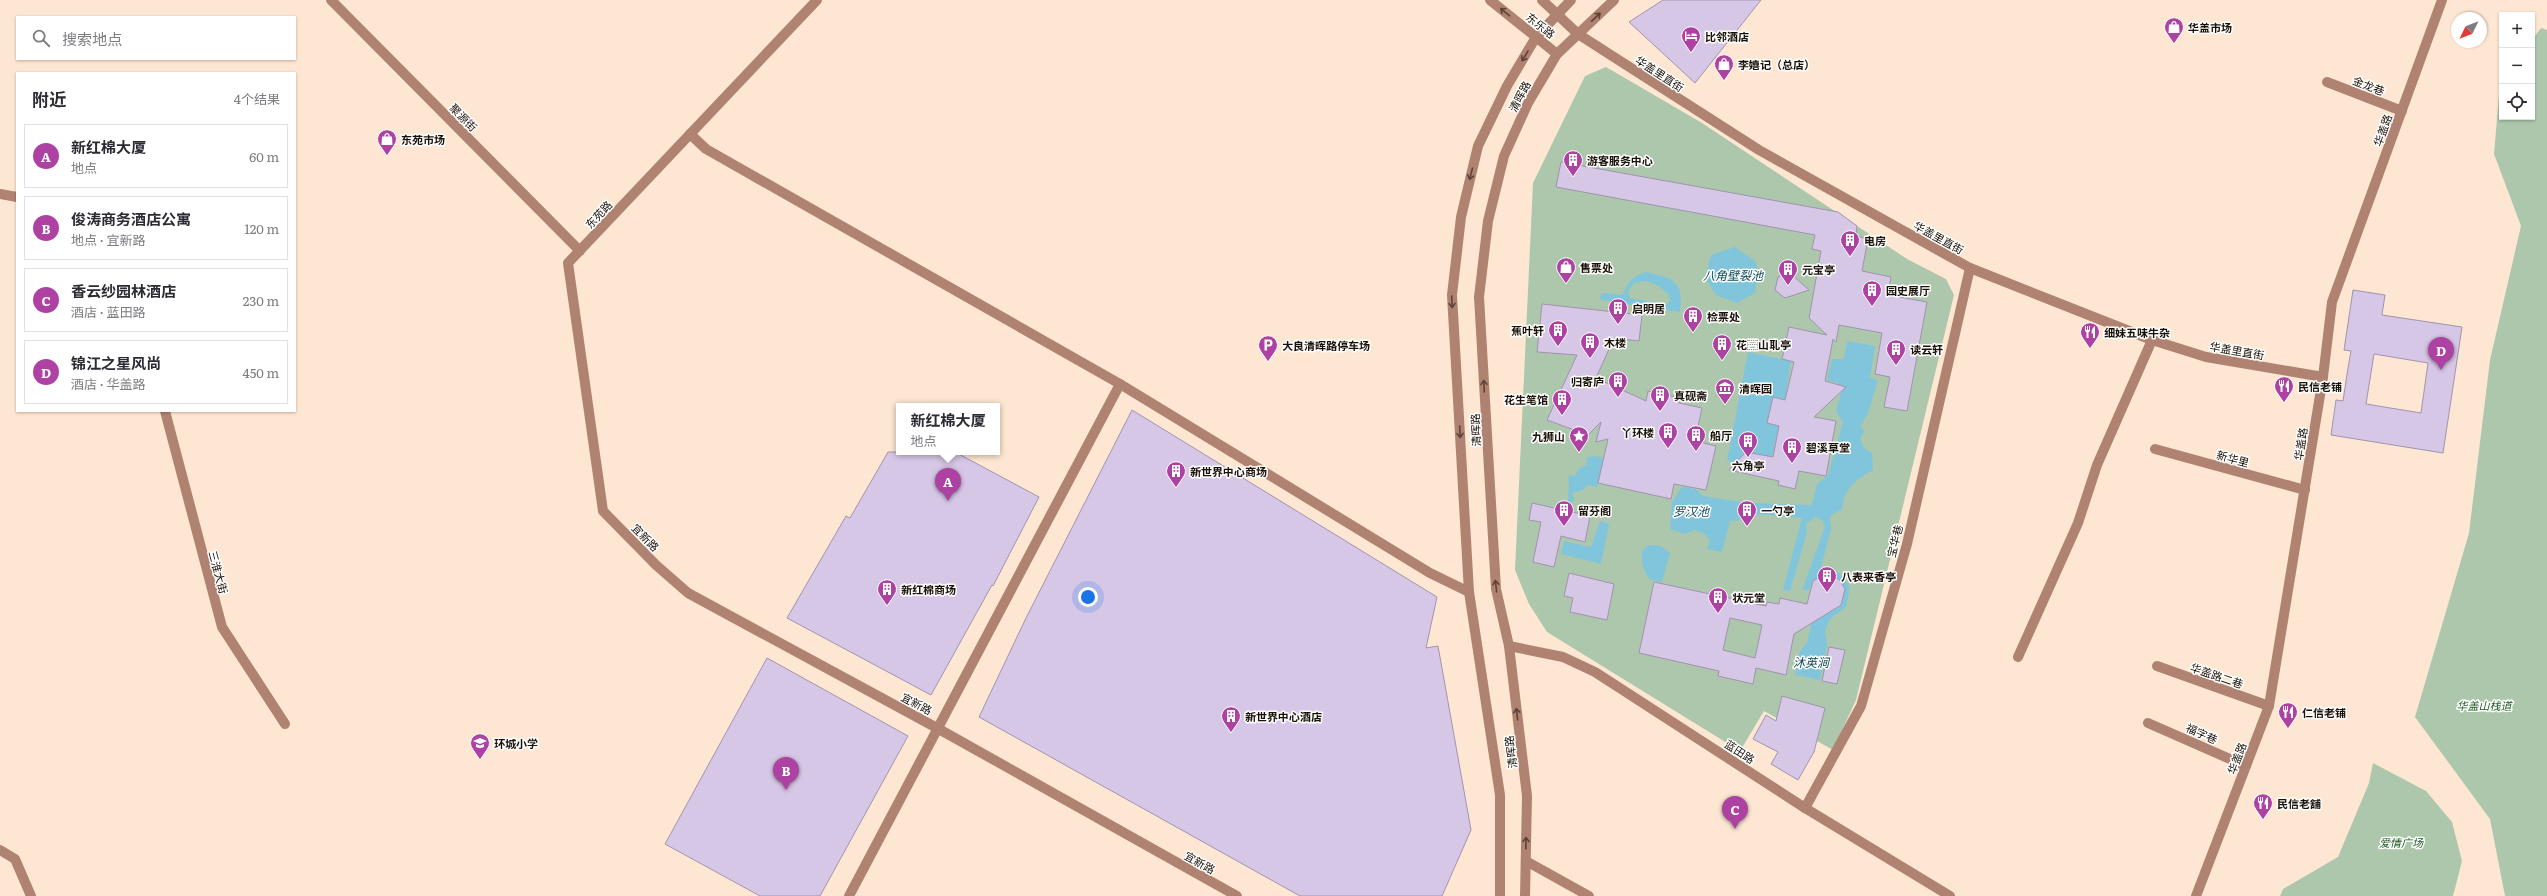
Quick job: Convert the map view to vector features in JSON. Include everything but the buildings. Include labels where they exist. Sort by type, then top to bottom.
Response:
[{"type":"street","name":"聚源街","points":[[331,0],[580,251]]},
{"type":"street","name":"东苑路","points":[[603,510],[568,263],[817,0]]},
{"type":"street","name":"东乐路","points":[[1490,0],[1557,54]]},
{"type":"street","name":"东乐路","points":[[1542,0],[1578,34]]},
{"type":"street","name":"清晖路","points":[[1500,896],[1500,796],[1469,592],[1452,295],[1461,217],[1478,146],[1507,86],[1536,37],[1571,0]]},
{"type":"street","name":"清晖路","points":[[1525,896],[1527,796],[1509,646],[1496,589],[1479,297],[1488,221],[1504,156],[1528,103],[1557,54],[1614,0]]},
{"type":"street","name":"华盖路","points":[[2196,896],[2269,706],[2323,377],[2332,302],[2442,0]]},
{"type":"street","name":"华盖里直街","points":[[1578,34],[1758,150],[1970,268],[2152,340],[2206,357],[2323,377]]},
{"type":"street","name":"金龙巷","points":[[2327,82],[2402,111]]},
{"type":"street","points":[[690,134],[706,149],[1120,384],[1430,573],[1469,592]]},
{"type":"street","points":[[0,194],[16,197]]},
{"type":"street","name":"宝华巷","points":[[1805,808],[1861,706],[1907,544],[1970,268]]},
{"type":"street","points":[[2018,657],[2078,523],[2097,465],[2152,340]]},
{"type":"street","points":[[848,896],[1120,384]]},
{"type":"street","name":"三淮大街","points":[[165,412],[222,627],[285,724]]},
{"type":"street","name":"新华里","points":[[2155,449],[2305,490]]},
{"type":"street","name":"宜新路","points":[[603,510],[688,593],[937,728],[1236,896]]},
{"type":"street","name":"蓝田路","points":[[1509,646],[1563,657],[1594,672],[1805,808],[1950,896]]},
{"type":"street","name":"华盖路二巷","points":[[2157,666],[2269,706]]},
{"type":"street","name":"福字巷","points":[[2148,723],[2246,766]]},
{"type":"street","points":[[0,850],[16,859],[31,896]]},
{"type":"street","points":[[1526,861],[1589,896]]},
{"type":"green space","name":"华盖山栈道","points":[[2541,28],[2547,30],[2547,896],[2505,896],[2490,819],[2415,717],[2469,533],[2490,360],[2521,226],[2494,154],[2499,96],[2499,120],[2535,120],[2535,36]]},
{"type":"green space","name":"清晖园","points":[[1606,67],[1702,123],[1907,259],[1946,279],[1954,295],[1856,700],[1833,750],[1764,711],[1740,751],[1547,632],[1529,604],[1515,570],[1533,183],[1585,76]]},
{"type":"green space","name":"爱情广场","points":[[2373,763],[2426,791],[2452,822],[2462,861],[2453,896],[2280,896],[2283,889],[2338,857],[2369,783]]},
{"type":"water","name":"八角壁裂池","points":[[1735,247],[1756,262],[1758,274],[1755,293],[1737,303],[1716,295],[1705,277],[1711,255]]},
{"type":"water","points":[[1646,272],[1664,276],[1675,283],[1680,294],[1680,312],[1601,300],[1600,297],[1602,293],[1622,295],[1631,280]],"holes":[[[1646,281],[1659,286],[1669,295],[1670,301],[1666,305],[1630,298],[1628,292],[1634,283]]]},
{"type":"water","points":[[1847,341],[1875,346],[1870,378],[1878,380],[1868,413],[1860,427],[1865,431],[1860,438],[1864,448],[1872,453],[1873,470],[1856,481],[1845,496],[1842,509],[1830,516],[1831,529],[1820,571],[1839,573],[1850,587],[1846,607],[1830,619],[1825,630],[1827,645],[1820,680],[1795,675],[1800,651],[1807,643],[1815,607],[1831,611],[1841,605],[1845,589],[1823,575],[1813,581],[1809,590],[1802,590],[1825,527],[1822,520],[1815,517],[1806,524],[1807,532],[1790,591],[1783,590],[1802,518],[1746,513],[1738,521],[1730,521],[1722,552],[1707,549],[1710,541],[1705,534],[1695,530],[1684,534],[1670,529],[1672,502],[1682,487],[1696,489],[1703,496],[1747,503],[1812,505],[1817,484],[1828,475],[1843,422],[1836,411],[1841,392],[1838,383],[1827,380],[1832,359],[1844,359]]},
{"type":"water","points":[[1748,352],[1791,361],[1785,400],[1773,397],[1767,423],[1779,426],[1769,470],[1755,459],[1753,453],[1746,452],[1742,456],[1743,465],[1727,461]]},
{"type":"water","points":[[1598,456],[1623,472],[1614,474],[1601,471],[1597,487],[1587,485],[1583,490],[1572,493],[1574,500],[1570,504],[1568,503],[1569,475],[1575,476],[1579,468],[1586,466],[1587,457]]},
{"type":"water","points":[[1600,521],[1609,524],[1601,564],[1561,554],[1564,541],[1591,547]]},
{"type":"water","points":[[1648,545],[1661,546],[1670,553],[1662,582],[1651,580],[1644,570],[1642,563],[1642,551]]},
{"type":"place","name":"华盖市场","points":[[2174,44]]},
{"type":"place","name":"比邻酒店","points":[[1691,53]]},
{"type":"place","name":"李嬉记（总店）","points":[[1724,81]]},
{"type":"place","name":"东苑市场","points":[[387,156]]},
{"type":"place","name":"游客服务中心","points":[[1573,177]]},
{"type":"place","name":"电房","points":[[1850,257]]},
{"type":"place","name":"售票处","points":[[1566,284]]},
{"type":"place","name":"元宝亭","points":[[1788,286]]},
{"type":"place","name":"园史展厅","points":[[1872,307]]},
{"type":"place","name":"启明居","points":[[1618,325]]},
{"type":"place","name":"检票处","points":[[1693,333]]},
{"type":"place","name":"蕉叶轩","points":[[1558,347]]},
{"type":"place","name":"细妹五味牛杂","points":[[2090,349]]},
{"type":"place","name":"木楼","points":[[1590,359]]},
{"type":"place","name":"花⿱山耴亭","points":[[1722,361]]},
{"type":"place","name":"大良清晖路停车场","points":[[1268,362]]},
{"type":"place","name":"读云轩","points":[[1896,366]]},
{"type":"place","name":"锦江之星风尚","points":[[2441,370]]},
{"type":"place","name":"归寄庐","points":[[1618,398]]},
{"type":"place","name":"民信老铺","points":[[2284,403]]},
{"type":"place","name":"清晖园","points":[[1725,405]]},
{"type":"place","name":"真砚斋","points":[[1660,412]]},
{"type":"place","name":"花生笔馆","points":[[1562,416]]},
{"type":"place","name":"丫环楼","points":[[1668,449]]},
{"type":"place","name":"船厅","points":[[1696,452]]},
{"type":"place","name":"九狮山","points":[[1579,453]]},
{"type":"place","name":"六角亭","points":[[1748,458]]},
{"type":"place","name":"碧溪草堂","points":[[1792,464]]},
{"type":"place","name":"新世界中心商场","points":[[1176,488]]},
{"type":"place","name":"新红棉大厦","points":[[948,501]]},
{"type":"place","name":"留芬阁","points":[[1564,527]]},
{"type":"place","name":"一勺亭","points":[[1747,527]]},
{"type":"place","name":"八表来香亭","points":[[1827,593]]},
{"type":"place","name":"新红棉商场","points":[[887,606]]},
{"type":"place","name":"状元堂","points":[[1718,614]]},
{"type":"place","name":"仁信老铺","points":[[2288,729]]},
{"type":"place","name":"新世界中心酒店","points":[[1231,733]]},
{"type":"place","name":"环城小学","points":[[480,760]]},
{"type":"place","name":"俊涛商务酒店公寓","points":[[786,790]]},
{"type":"place","name":"民信老舖","points":[[2263,820]]},
{"type":"place","name":"香云纱园林酒店","points":[[1735,829]]},
{"type":"water label","name":"罗汉池","points":[[1691,511]]},
{"type":"water label","name":"沐英涧","points":[[1811,662]]}]
